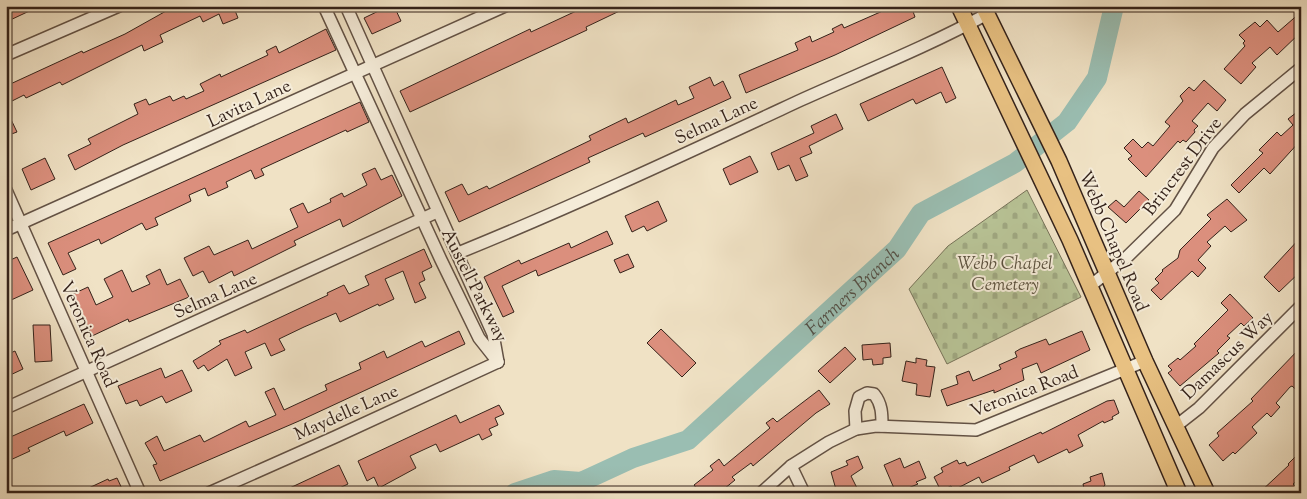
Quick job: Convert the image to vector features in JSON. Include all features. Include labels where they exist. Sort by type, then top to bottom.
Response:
[{"type":"main road","points":[[959,6],[1090,286],[1179,493]]},
{"type":"main road","name":"Webb Chapel Road","points":[[985,10],[1059,161],[1145,360],[1207,493]]},
{"type":"street","points":[[6,55],[119,6]]},
{"type":"street","name":"Austell Parkway","points":[[324,6],[479,338],[498,362]]},
{"type":"street","name":"Austell Parkway","points":[[346,6],[493,334],[497,346],[498,362]]},
{"type":"street","name":"Lavita Lane","points":[[6,230],[176,156],[354,73],[505,6]]},
{"type":"street","name":"Selma Lane","points":[[458,253],[561,212],[816,94],[883,66],[968,25],[985,10]]},
{"type":"street","name":"Brincrest Drive","points":[[1090,286],[1127,258],[1175,210],[1213,148],[1245,114],[1301,68]]},
{"type":"street","name":"Veronica Road","points":[[6,190],[140,493]]},
{"type":"street","name":"Selma Lane","points":[[6,408],[438,212]]},
{"type":"street","name":"Damascus Way","points":[[1176,426],[1199,408],[1301,306]]},
{"type":"street","name":"Veronica Road","points":[[761,493],[791,466],[829,442],[856,429],[882,426],[976,430],[1145,360]]},
{"type":"street","name":"Maydelle Lane","points":[[209,493],[498,362]]},
{"type":"street","points":[[856,429],[855,411],[859,397],[867,393],[874,394],[879,400],[882,426]]},
{"type":"street","points":[[791,466],[804,493]]},
{"type":"green space","name":"Webb Chapel Cemetery","points":[[1027,190],[1081,297],[947,364],[909,289],[948,246]]},
{"type":"building","points":[[6,6],[40,6],[6,22]]},
{"type":"building","points":[[175,6],[238,6],[234,8],[238,18],[223,24],[219,14],[203,22],[200,16],[160,35],[163,42],[144,51],[142,45],[62,85],[60,82],[26,98],[24,95],[6,104],[6,86],[82,51],[83,53],[125,34]]},
{"type":"building","points":[[389,6],[394,6],[401,21],[372,34],[364,18]]},
{"type":"building","points":[[587,6],[630,6],[586,27],[587,30],[410,112],[400,91],[530,29],[531,32]]},
{"type":"building","points":[[894,6],[911,6],[915,17],[835,55],[746,93],[739,75],[798,50],[795,43],[810,36],[812,42],[834,32],[832,29],[842,24],[844,28]]},
{"type":"building","points":[[1301,12],[1301,32],[1277,55],[1270,47],[1252,63],[1256,67],[1241,84],[1224,69],[1245,46],[1243,43],[1245,41],[1239,35],[1255,22],[1260,27],[1267,20],[1278,32]]},
{"type":"building","points":[[326,29],[336,50],[123,145],[75,170],[68,155],[91,144],[88,139],[138,114],[134,104],[146,99],[149,105],[170,96],[173,101],[184,96],[186,99],[204,91],[200,84],[220,74],[221,77],[268,55],[266,51],[276,46],[279,53]]},
{"type":"building","points":[[942,67],[956,98],[946,103],[941,92],[916,104],[913,99],[868,121],[860,104]]},
{"type":"building","points":[[710,77],[714,86],[723,81],[731,98],[645,137],[643,133],[588,158],[590,162],[459,222],[445,192],[462,184],[468,195],[487,186],[489,189],[591,140],[589,136],[626,118],[628,123],[676,100],[678,105],[694,98],[689,87]]},
{"type":"building","points":[[1204,80],[1226,100],[1217,111],[1208,103],[1192,121],[1198,126],[1194,130],[1195,132],[1186,142],[1183,140],[1180,143],[1178,141],[1146,177],[1128,159],[1132,156],[1124,148],[1133,139],[1142,148],[1148,142],[1153,146],[1170,126],[1165,122],[1183,101],[1180,96],[1189,87],[1194,91]]},
{"type":"building","points":[[360,102],[369,122],[347,132],[346,130],[261,169],[264,175],[255,179],[251,170],[226,182],[228,187],[208,196],[205,188],[189,195],[191,201],[155,218],[158,225],[146,230],[142,223],[101,244],[99,239],[68,253],[76,269],[63,275],[48,243]]},
{"type":"building","points":[[6,109],[17,132],[6,136]]},
{"type":"building","points":[[1301,109],[1301,140],[1270,174],[1264,168],[1239,193],[1231,185],[1263,153],[1259,150],[1277,132],[1281,136],[1293,125],[1288,119]]},
{"type":"building","points":[[836,114],[843,129],[809,146],[812,153],[800,158],[808,176],[796,181],[789,165],[778,170],[771,153],[814,133],[811,126]]},
{"type":"building","points":[[750,156],[758,172],[730,185],[723,169]]},
{"type":"building","points":[[45,158],[55,179],[31,190],[22,169]]},
{"type":"building","points":[[375,168],[381,180],[392,175],[402,196],[343,227],[340,219],[294,241],[296,245],[234,276],[232,271],[209,283],[203,271],[193,276],[184,258],[209,246],[214,255],[248,240],[252,249],[298,227],[290,209],[303,203],[308,213],[331,202],[330,199],[342,193],[344,197],[367,185],[362,174]]},
{"type":"building","points":[[1139,191],[1149,200],[1126,223],[1108,207],[1116,200],[1124,207]]},
{"type":"building","points":[[1227,199],[1247,220],[1231,232],[1225,226],[1207,242],[1211,246],[1198,260],[1206,268],[1198,277],[1192,271],[1161,300],[1151,290],[1159,283],[1155,279],[1162,270],[1178,258],[1180,250],[1211,219],[1207,215]]},
{"type":"building","points":[[658,201],[667,221],[647,231],[644,226],[632,232],[625,216]]},
{"type":"building","points":[[607,231],[613,244],[538,276],[536,270],[502,286],[514,312],[503,317],[484,277],[519,260],[521,264],[569,243],[571,248]]},
{"type":"building","points":[[1301,237],[1301,271],[1279,292],[1264,277]]},
{"type":"building","points":[[424,249],[432,267],[422,272],[425,280],[419,283],[426,298],[415,303],[403,271],[385,279],[394,299],[379,306],[378,304],[340,322],[336,313],[304,327],[279,339],[285,350],[271,356],[265,343],[245,352],[252,368],[235,376],[227,359],[208,371],[204,365],[198,369],[193,361],[221,344],[219,341],[245,330],[247,333],[328,295],[327,293],[344,285],[349,294],[369,285],[365,276]]},
{"type":"building","points":[[628,254],[634,267],[620,273],[614,260]]},
{"type":"building","points":[[17,257],[33,290],[9,301],[6,296],[6,262]]},
{"type":"building","points":[[160,269],[167,285],[180,279],[189,297],[129,322],[128,319],[92,336],[73,294],[88,287],[96,305],[113,297],[104,279],[122,270],[132,292],[150,284],[146,276]]},
{"type":"building","points":[[1230,294],[1253,318],[1244,326],[1241,323],[1227,336],[1230,338],[1217,351],[1219,353],[1180,386],[1168,373],[1172,370],[1168,366],[1178,358],[1180,360],[1196,346],[1194,344],[1228,310],[1221,303]]},
{"type":"building","points":[[33,325],[50,325],[52,361],[35,362]]},
{"type":"building","points":[[661,329],[696,363],[682,377],[647,343]]},
{"type":"building","points":[[459,331],[465,344],[299,421],[160,481],[153,465],[157,464],[145,443],[157,436],[164,451],[200,435],[204,442],[246,421],[249,427],[276,415],[265,392],[274,388],[284,410],[327,390],[325,385],[361,369],[359,363],[384,351],[387,358],[422,341],[425,347]]},
{"type":"building","points":[[1082,331],[1090,350],[1041,373],[1037,363],[1022,369],[1024,380],[994,393],[994,390],[947,406],[941,390],[958,384],[956,376],[969,371],[973,381],[1001,369],[999,365],[1017,357],[1015,352],[1020,349],[1046,339],[1049,345]]},
{"type":"building","points":[[890,343],[891,357],[883,358],[883,364],[873,365],[872,359],[863,360],[862,345]]},
{"type":"building","points":[[845,347],[856,359],[830,383],[818,371]]},
{"type":"building","points":[[1301,347],[1301,394],[1292,386],[1290,387],[1276,403],[1280,407],[1271,417],[1267,413],[1252,427],[1257,433],[1235,454],[1233,452],[1223,461],[1209,445],[1219,436],[1217,433],[1253,401],[1251,399]]},
{"type":"building","points":[[15,351],[23,369],[6,377],[6,355]]},
{"type":"building","points":[[916,358],[927,360],[926,366],[935,367],[930,397],[916,395],[917,384],[902,381],[906,361],[916,363]]},
{"type":"building","points":[[161,368],[165,378],[182,370],[192,391],[166,403],[162,396],[140,406],[137,400],[126,404],[118,386]]},
{"type":"building","points":[[819,390],[830,404],[816,413],[753,466],[751,463],[732,477],[735,480],[719,493],[700,493],[694,485],[713,470],[710,466],[719,459],[724,466],[770,428],[766,423],[773,418],[777,422]]},
{"type":"building","points":[[1114,400],[1119,413],[1112,417],[1113,419],[1104,423],[1103,421],[1078,435],[1083,446],[1069,453],[1067,449],[1038,463],[1034,455],[1009,467],[1010,470],[982,483],[979,477],[954,490],[951,486],[941,491],[934,477],[943,472],[941,468],[957,460],[959,464],[965,462],[967,466],[1041,432],[1042,434],[1107,401]]},
{"type":"building","points":[[84,404],[93,423],[66,436],[64,431],[28,448],[30,451],[6,462],[6,439]]},
{"type":"building","points":[[499,405],[504,414],[495,418],[498,425],[489,429],[492,435],[482,440],[479,434],[440,452],[436,444],[410,456],[416,468],[379,488],[374,477],[367,481],[358,461],[456,415],[460,423]]},
{"type":"building","points":[[1301,451],[1301,477],[1293,484],[1297,488],[1292,493],[1259,493],[1289,465]]},
{"type":"building","points":[[858,456],[863,468],[851,476],[857,488],[846,493],[837,493],[831,472],[848,465],[846,461]]},
{"type":"building","points":[[900,458],[904,468],[919,461],[926,478],[916,482],[918,484],[896,493],[884,465]]},
{"type":"building","points":[[339,465],[348,484],[329,493],[279,493]]},
{"type":"building","points":[[1102,473],[1105,485],[1102,489],[1103,493],[1085,493],[1083,484],[1091,481],[1090,477]]},
{"type":"building","points":[[117,478],[124,493],[78,493],[108,479],[109,481]]},
{"type":"waterway","name":"Farmers Branch","points":[[515,493],[554,480],[581,482],[633,458],[688,440],[897,249],[921,213],[1015,163],[1067,122],[1097,78],[1114,6]]}]
